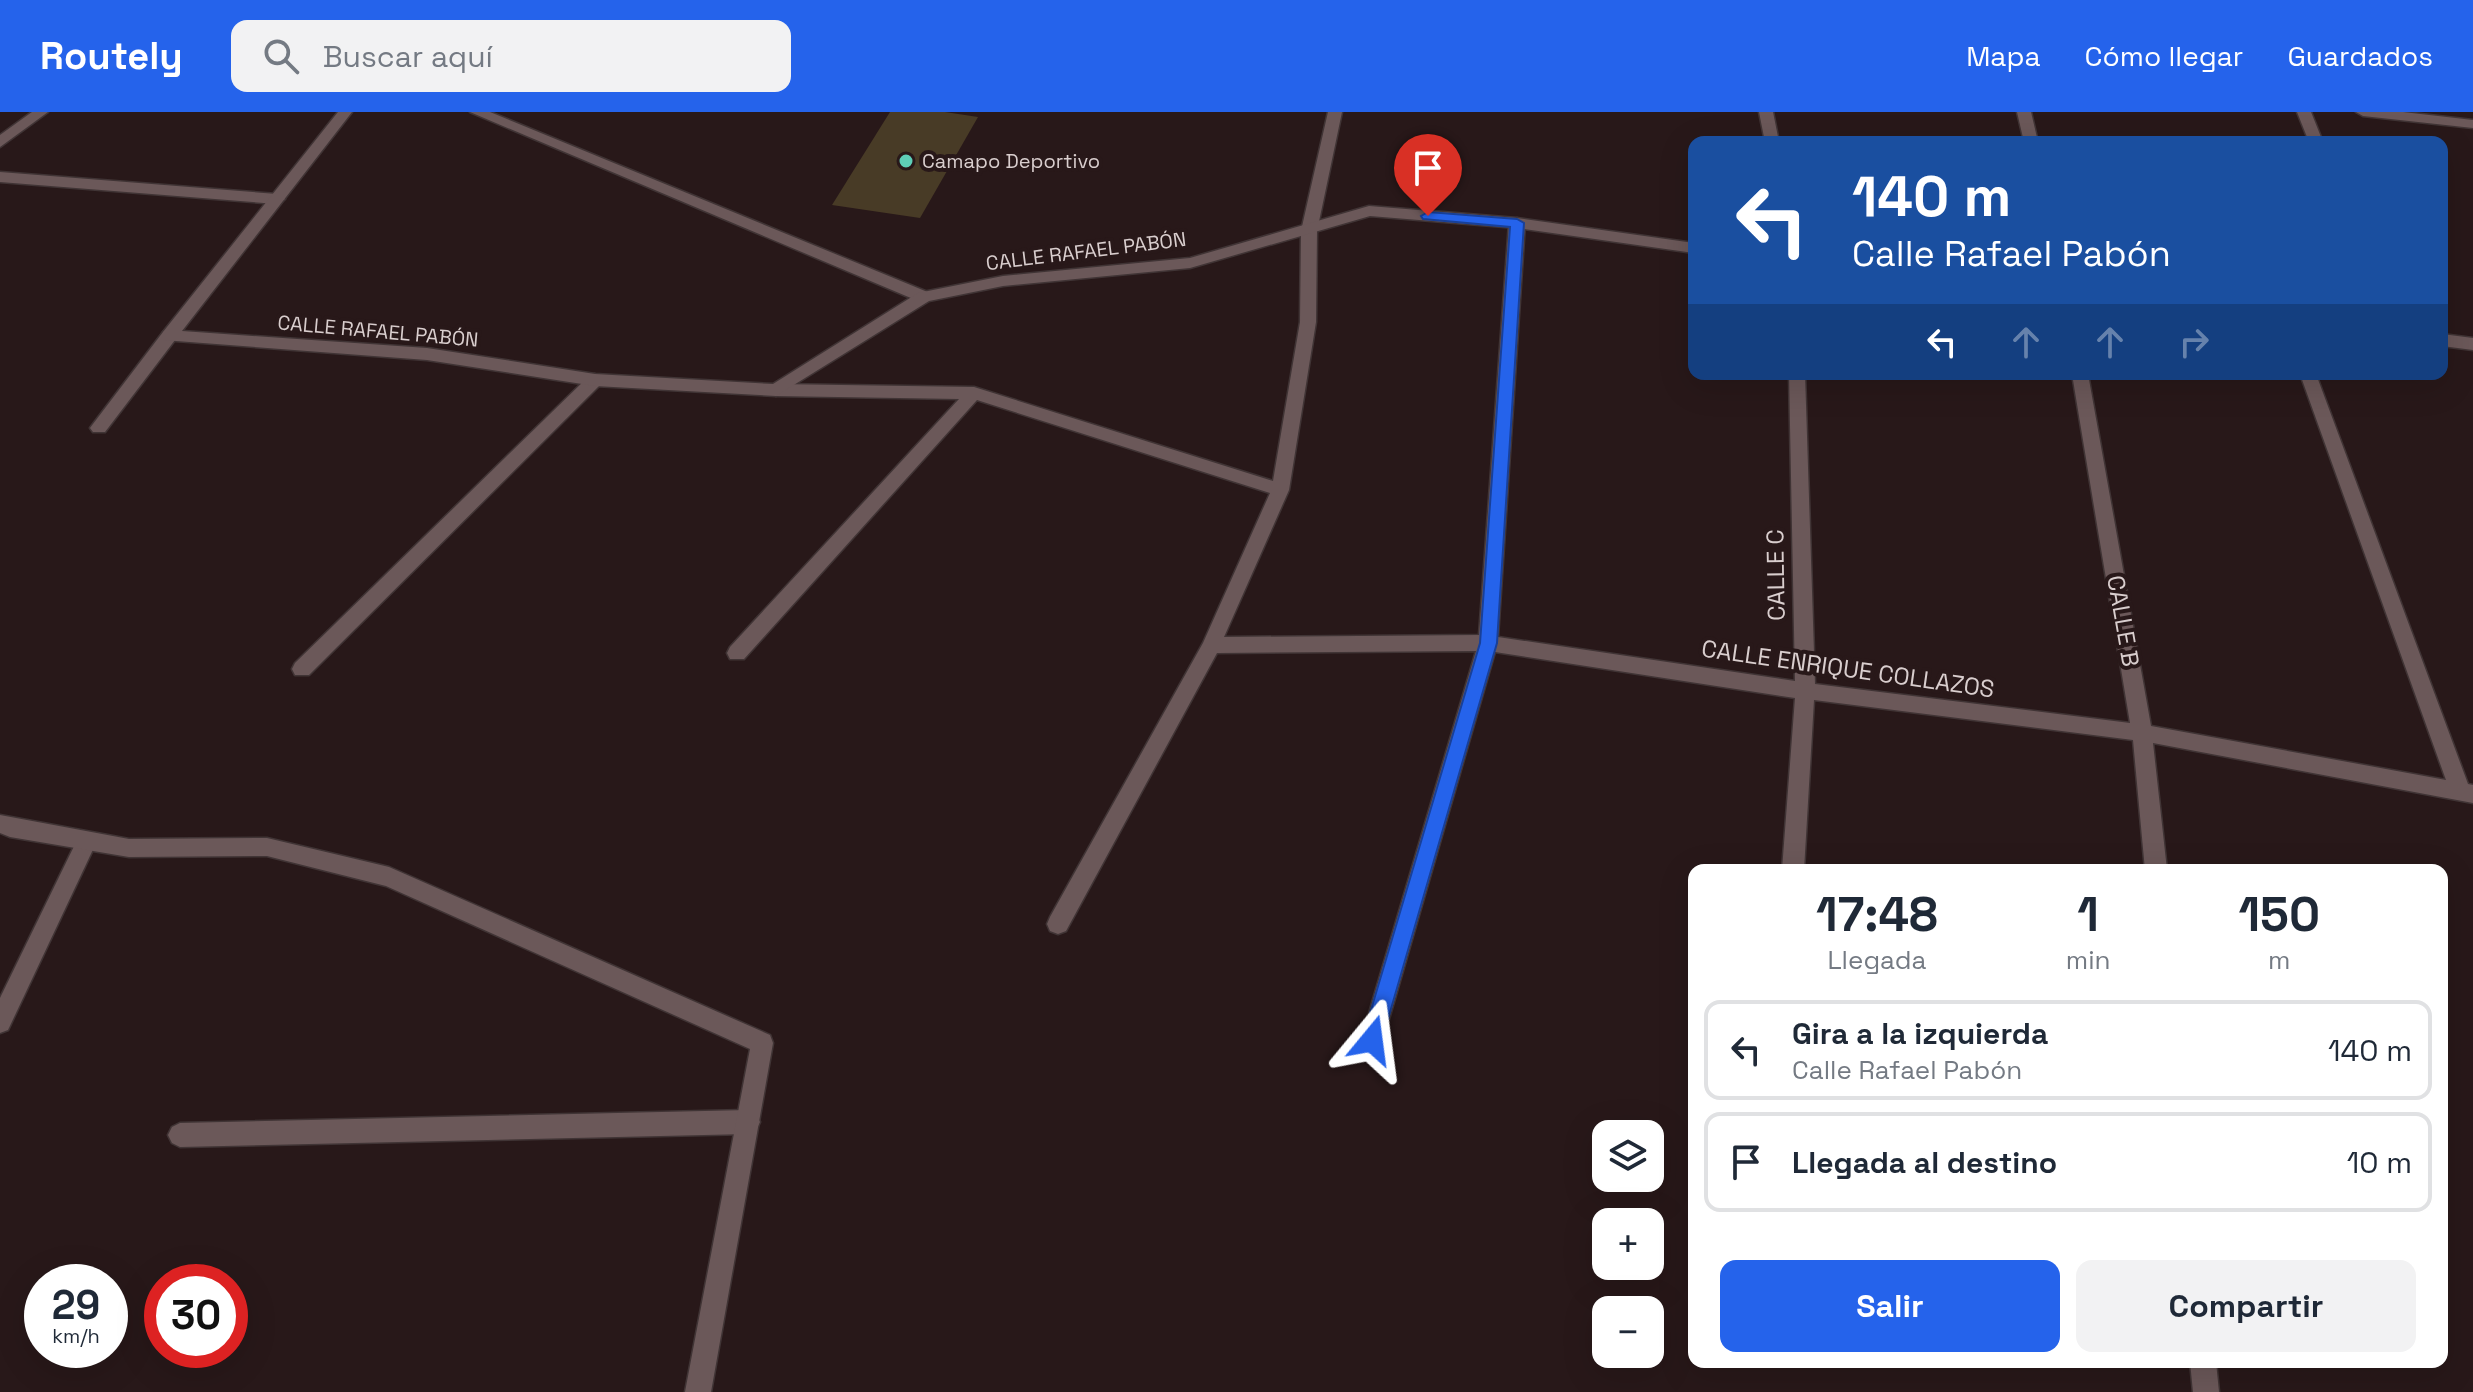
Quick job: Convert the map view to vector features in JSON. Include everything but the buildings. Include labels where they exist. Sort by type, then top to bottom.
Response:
[{"type":"street","points":[[0,142],[41,112]]},
{"type":"street","points":[[99,428],[345,112]]},
{"type":"street","points":[[477,112],[924,297]]},
{"type":"street","points":[[1058,924],[1211,645],[1280,490],[1308,322],[1309,231],[1335,112]]},
{"type":"street","points":[[1766,112],[1771,136]]},
{"type":"street","points":[[2024,112],[2030,136]]},
{"type":"street","points":[[2304,112],[2314,136]]},
{"type":"street","points":[[2363,112],[2473,124]]},
{"type":"street","points":[[0,177],[277,199]]},
{"type":"street","name":"CALLE RAFAEL PABÓN","points":[[169,336],[427,354],[595,380],[776,390],[924,297],[1003,281],[1190,263],[1309,231],[1369,211],[1517,223],[1688,247]]},
{"type":"street","points":[[1372,1040],[1488,643],[1517,223]]},
{"type":"street","points":[[2448,341],[2473,344]]},
{"type":"street","points":[[302,669],[595,380]]},
{"type":"street","name":"CALLE C","points":[[1793,864],[1805,691],[1797,380]]},
{"type":"street","name":"CALLE B","points":[[2081,380],[2142,733],[2155,864]]},
{"type":"street","points":[[2310,380],[2466,792]]},
{"type":"street","points":[[776,390],[974,393],[1280,490]]},
{"type":"street","points":[[737,653],[974,393]]},
{"type":"street","name":"CALLE ENRIQUE COLLAZOS","points":[[1211,645],[1488,643],[1805,691],[2142,733],[2466,792]]},
{"type":"street","points":[[0,824],[129,848],[267,847],[389,877],[762,1043],[698,1392]]},
{"type":"street","points":[[0,1022],[87,841]]},
{"type":"street","points":[[180,1135],[748,1122]]},
{"type":"street","points":[[2204,1368],[2206,1392]]},
{"type":"shaded area","name":"Camapo Deportivo","points":[[890,112],[945,112],[978,117],[920,218],[832,205]]},
{"type":"place","name":"Camapo Deportivo","points":[[906,161]]},
{"type":"route","points":[[1372,1040],[1488,643],[1501,463],[1517,223],[1428,216]]}]
